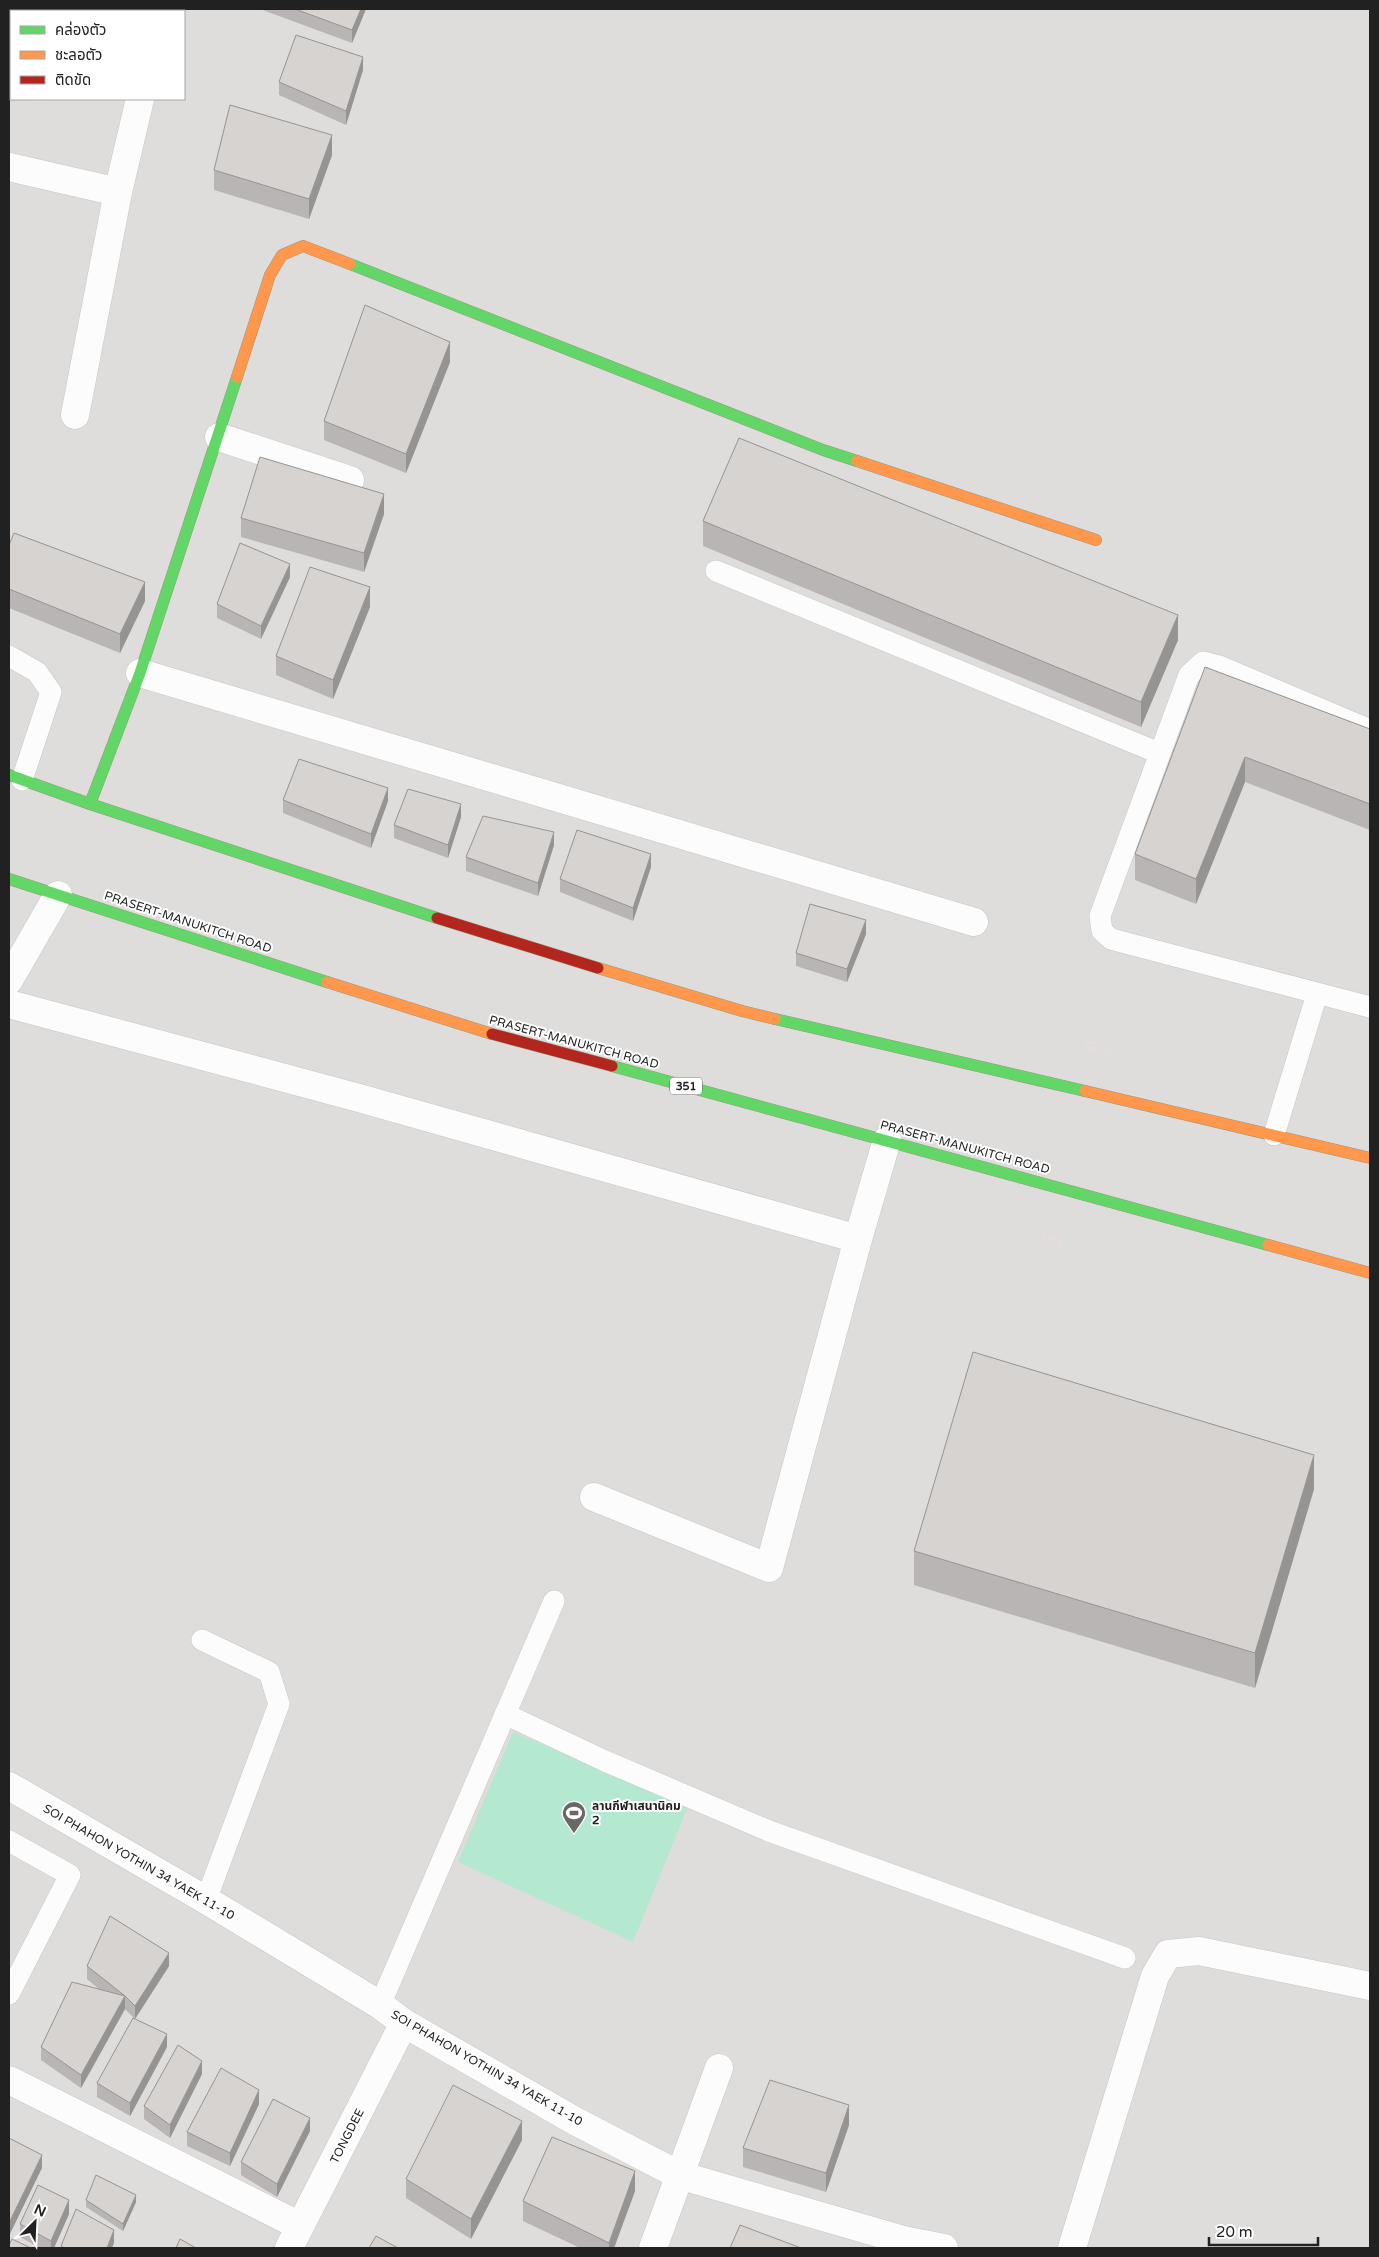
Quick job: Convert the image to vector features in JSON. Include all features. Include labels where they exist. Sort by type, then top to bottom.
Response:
[{"type":"main road","points":[[90,804],[140,674],[219,437],[270,275],[282,255],[303,246],[824,450],[1096,540]]},
{"type":"main road","points":[[15,778],[493,936],[742,1011],[1370,1158]]},
{"type":"main road","name":"PRASERT-MANUKITCH ROAD","points":[[9,879],[484,1032],[887,1140],[1370,1273]]},
{"type":"street","points":[[75,415],[118,192],[140,100]]},
{"type":"street","points":[[9,167],[118,192]]},
{"type":"street","points":[[219,437],[350,480]]},
{"type":"street","points":[[140,674],[974,922]]},
{"type":"street","points":[[9,980],[58,895]]},
{"type":"street","points":[[9,1004],[359,1098],[858,1239]]},
{"type":"street","points":[[594,1497],[769,1568],[858,1239],[887,1140]]},
{"type":"street","name":"SOI PHAHON YOTHIN 34 YAEK 11-10","points":[[9,1786],[206,1900],[380,2005],[404,2023],[576,2121],[679,2175],[901,2244],[944,2248]]},
{"type":"street","points":[[1072,2248],[1154,1976],[1168,1954],[1199,1951],[1370,1986]]},
{"type":"street","name":"TONGDEE","points":[[295,2237],[404,2023]]},
{"type":"street","points":[[653,2248],[719,2068]]},
{"type":"street","points":[[9,2080],[295,2237]]},
{"type":"lane","points":[[716,571],[1159,753]]},
{"type":"lane","points":[[9,656],[37,672],[50,692],[15,778]]},
{"type":"lane","points":[[1370,730],[1219,666],[1203,662],[1189,675],[1100,916],[1102,931],[1111,939],[1370,1007]]},
{"type":"lane","points":[[1274,1135],[1317,994]]},
{"type":"lane","points":[[380,2005],[554,1601]]},
{"type":"lane","points":[[202,1640],[269,1672],[279,1704],[206,1900]]},
{"type":"lane","points":[[505,1714],[605,1761],[768,1831],[1125,1958]]},
{"type":"lane","points":[[9,1841],[70,1875],[9,1994]]},
{"type":"path","points":[[1098,1044],[1088,1042],[1086,1048],[1111,1054]]},
{"type":"path","points":[[1038,1235],[1060,1240],[1059,1247],[1050,1244]]},
{"type":"shaded area","points":[[9,9],[1370,9],[1370,2248],[9,2248]]},
{"type":"green space","name":"ลานกีฬาเสนานิคม 2","points":[[513,1732],[688,1806],[633,1942],[458,1862]]},
{"type":"building","points":[[295,9],[361,9],[352,30]]},
{"type":"building","points":[[296,35],[363,57],[346,111],[279,82]]},
{"type":"building","points":[[230,105],[332,135],[309,199],[214,170]]},
{"type":"building","points":[[365,305],[450,342],[406,454],[324,421]]},
{"type":"building","points":[[739,438],[1178,615],[1141,702],[703,521]]},
{"type":"building","points":[[260,457],[384,494],[364,553],[241,518]]},
{"type":"building","points":[[14,533],[145,582],[120,634],[9,589],[9,545]]},
{"type":"building","points":[[240,543],[290,564],[261,626],[217,604]]},
{"type":"building","points":[[310,567],[370,587],[333,680],[276,656]]},
{"type":"building","points":[[1205,667],[1370,729],[1370,804],[1245,757],[1196,879],[1135,854]]},
{"type":"building","points":[[299,759],[388,788],[371,834],[283,800]]},
{"type":"building","points":[[408,789],[461,804],[448,845],[394,825]]},
{"type":"building","points":[[483,816],[554,832],[538,883],[466,857]]},
{"type":"building","points":[[577,830],[651,854],[633,908],[560,879]]},
{"type":"building","points":[[810,904],[866,920],[847,969],[796,953]]},
{"type":"building","points":[[973,1352],[1314,1455],[1255,1653],[914,1551]]},
{"type":"building","points":[[110,1916],[169,1953],[135,2006],[87,1966]]},
{"type":"building","points":[[72,1982],[125,1996],[81,2075],[41,2047]]},
{"type":"building","points":[[133,2018],[167,2034],[130,2103],[97,2083]]},
{"type":"building","points":[[178,2045],[202,2061],[170,2125],[144,2106]]},
{"type":"building","points":[[221,2068],[259,2090],[230,2153],[187,2132]]},
{"type":"building","points":[[770,2080],[849,2105],[826,2173],[743,2148]]},
{"type":"building","points":[[453,2085],[522,2121],[471,2219],[406,2179]]},
{"type":"building","points":[[273,2099],[310,2118],[277,2184],[241,2162]]},
{"type":"building","points":[[552,2137],[635,2171],[609,2243],[523,2201]]},
{"type":"building","points":[[9,2138],[42,2155],[9,2223]]},
{"type":"building","points":[[96,2175],[136,2195],[123,2224],[86,2200]]},
{"type":"building","points":[[38,2185],[69,2200],[51,2241],[20,2224]]},
{"type":"building","points":[[76,2209],[114,2230],[107,2248],[64,2248],[61,2246]]},
{"type":"building","points":[[740,2225],[801,2248],[730,2248]]},
{"type":"building","points":[[376,2236],[398,2248],[369,2248]]},
{"type":"building","points":[[12,2239],[31,2248],[9,2248]]},
{"type":"building","points":[[180,2239],[196,2248],[176,2248]]},
{"type":"traffic: fast","points":[[350,264],[823,450],[857,461]]},
{"type":"traffic: fast","points":[[90,804],[140,673],[237,377]]},
{"type":"traffic: fast","points":[[9,775],[90,804],[437,918]]},
{"type":"traffic: fast","points":[[9,879],[327,982]]},
{"type":"traffic: fast","points":[[775,1019],[1085,1091]]},
{"type":"traffic: fast","points":[[612,1066],[1268,1245]]},
{"type":"traffic: slow","points":[[237,377],[270,275],[282,255],[303,246],[350,264]]},
{"type":"traffic: slow","points":[[857,461],[1096,540]]},
{"type":"traffic: slow","points":[[598,968],[775,1019]]},
{"type":"traffic: slow","points":[[327,982],[492,1034]]},
{"type":"traffic: slow","points":[[1085,1091],[1370,1158]]},
{"type":"traffic: slow","points":[[1268,1245],[1370,1273]]},
{"type":"traffic: jam","points":[[437,918],[598,968]]},
{"type":"traffic: jam","points":[[492,1034],[612,1066]]},
{"type":"place","name":"ลานกีฬาเสนานิคม 2","points":[[574,1834]]}]
